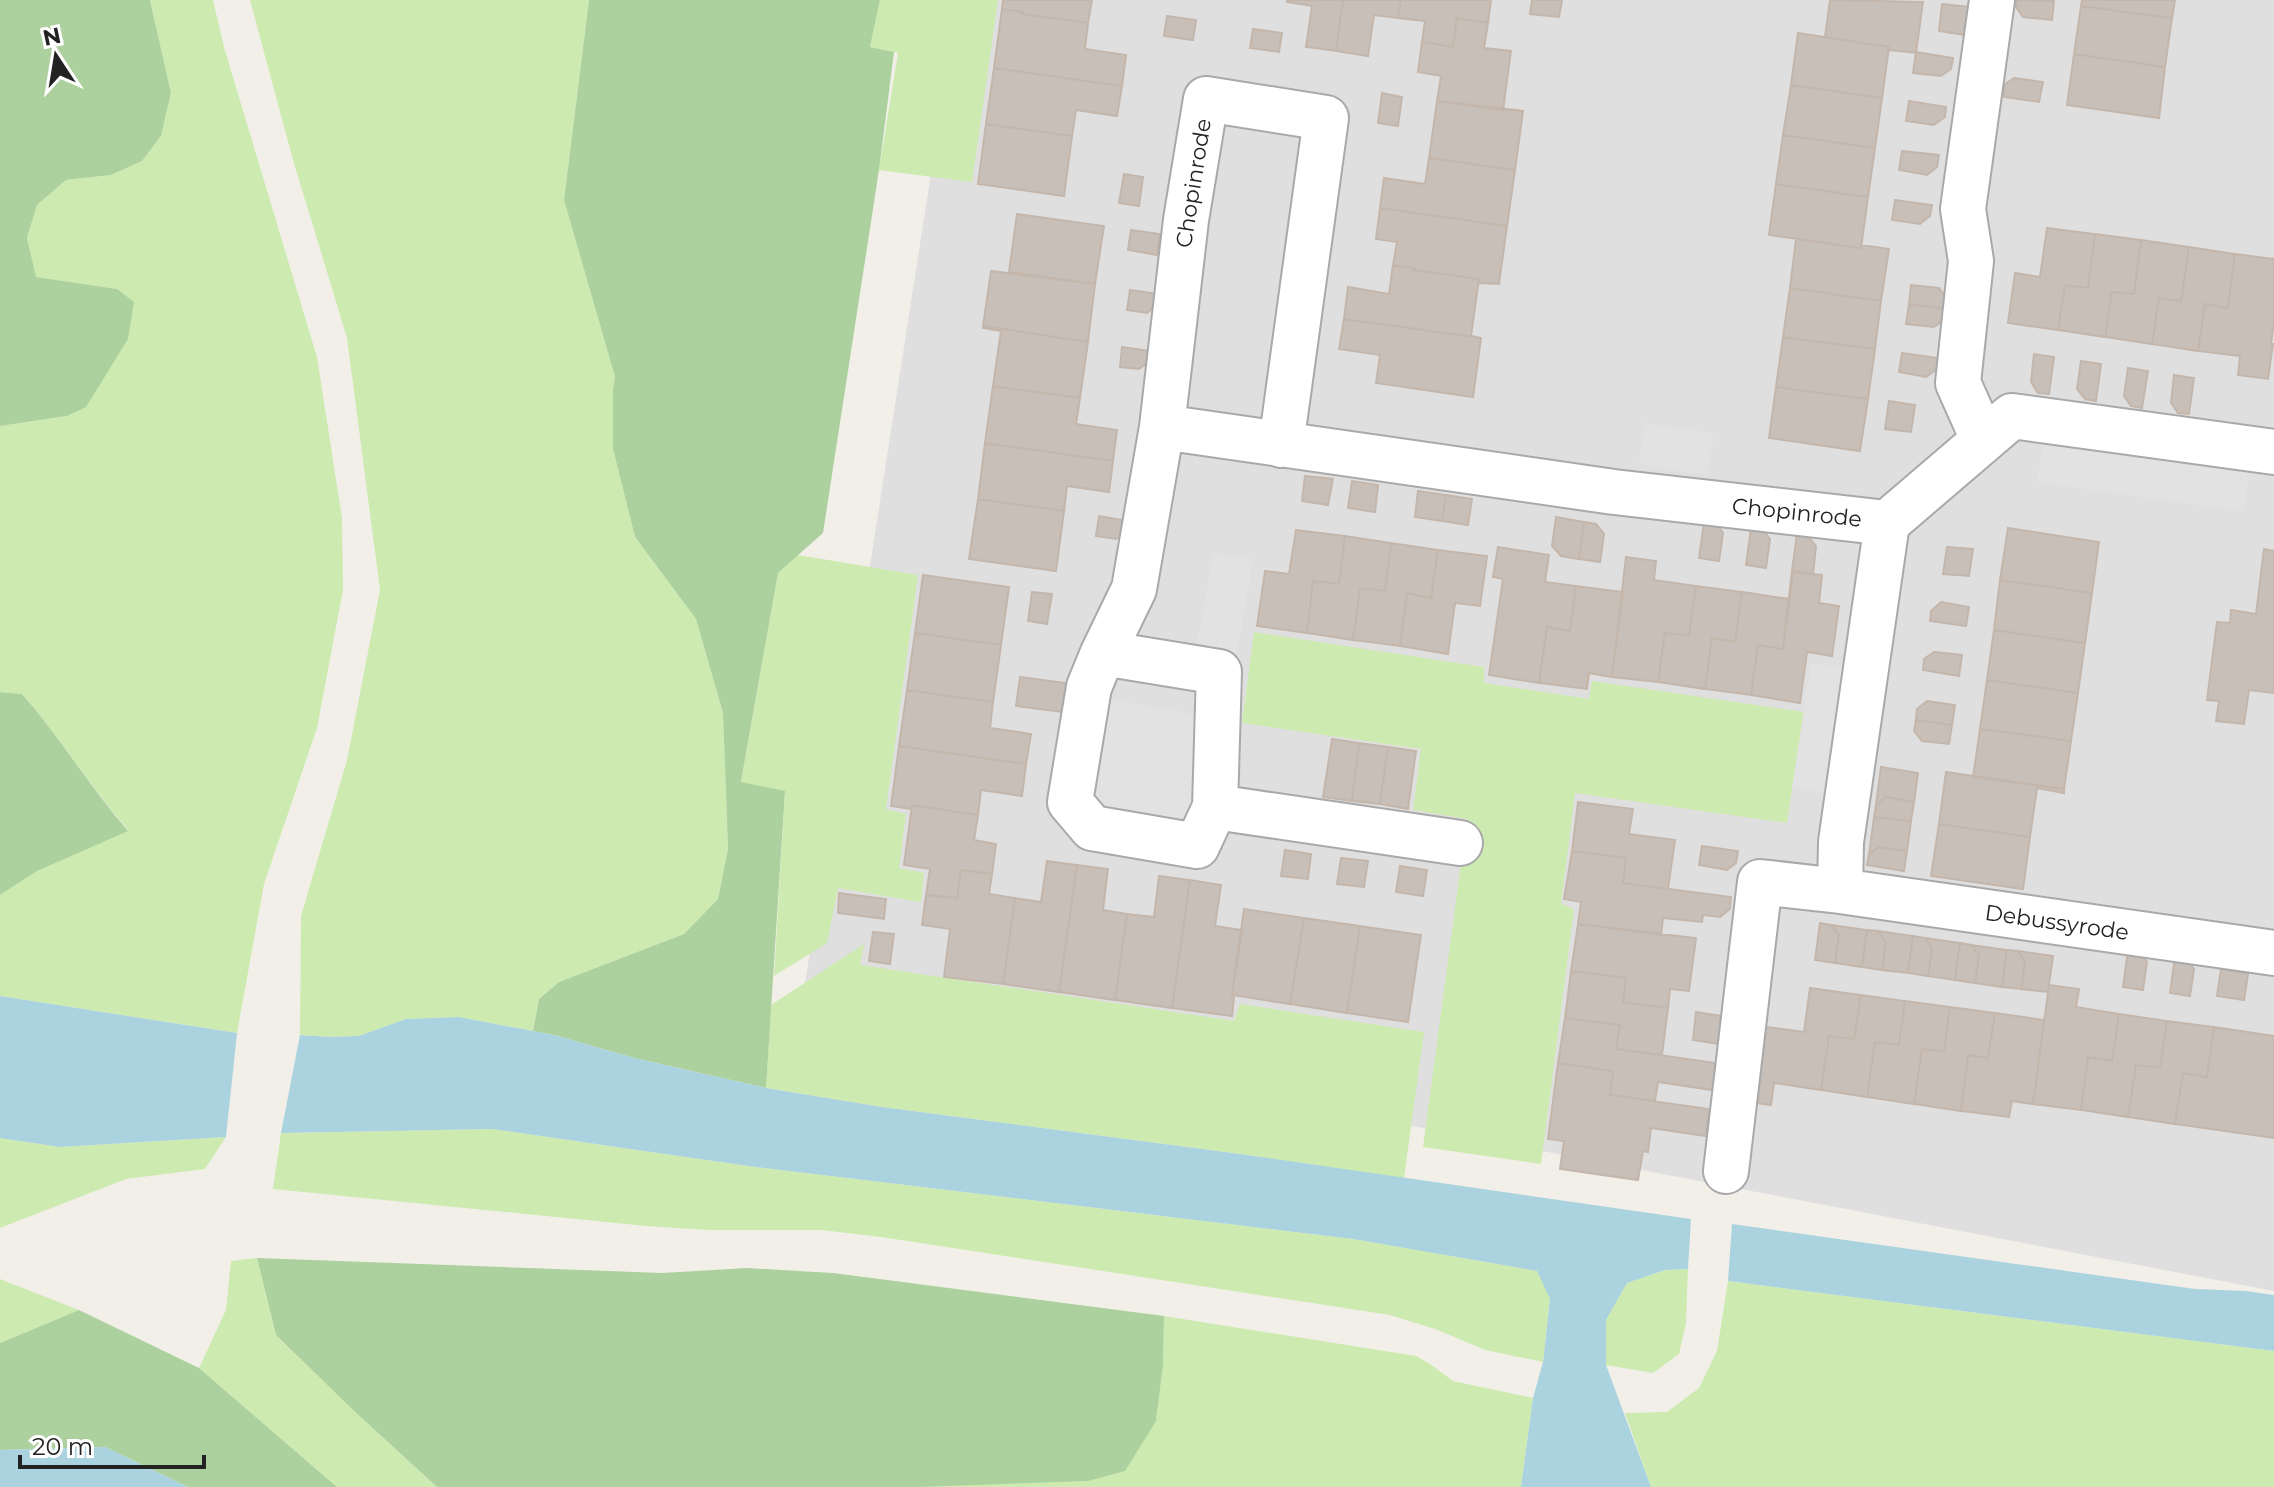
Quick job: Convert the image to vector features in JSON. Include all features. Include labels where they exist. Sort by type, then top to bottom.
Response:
[{"type":"street","points":[[1983,439],[1958,383],[1971,261],[1963,209],[1992,0]]},
{"type":"street","name":"Chopinrode","points":[[1103,653],[1219,672],[1215,807],[1197,846],[1092,828],[1070,802],[1089,687],[1103,653],[1134,589],[1162,427],[1186,220],[1206,99],[1326,118],[1281,445]]},
{"type":"street","name":"Chopinrode","points":[[1162,427],[1614,492],[1887,523],[2012,416],[2274,452]]},
{"type":"street","points":[[1840,891],[1841,842],[1887,523]]},
{"type":"street","points":[[1215,807],[1460,843]]},
{"type":"street","name":"Debussyrode","points":[[1726,1171],[1760,882],[2274,953]]},
{"type":"shaded area","points":[[958,0],[2274,0],[2274,1291],[801,1009]]},
{"type":"shaded area","points":[[1645,423],[1714,434],[1707,475],[1639,464]]},
{"type":"shaded area","points":[[2043,444],[2249,472],[2244,511],[2038,482]]},
{"type":"shaded area","points":[[1213,553],[1253,560],[1237,653],[1197,646]]},
{"type":"shaded area","points":[[1811,664],[1849,669],[1831,793],[1792,788]]},
{"type":"shaded area","points":[[1106,699],[1209,717],[1191,821],[1088,804]]},
{"type":"green space","points":[[0,0],[150,0],[171,93],[161,136],[142,161],[111,175],[66,180],[37,205],[27,238],[36,277],[117,289],[134,302],[128,339],[86,407],[67,416],[0,426]]},
{"type":"green space","points":[[150,0],[213,0],[224,47],[317,357],[342,518],[343,590],[317,728],[264,884],[237,1033],[0,996],[0,895],[37,871],[128,830],[22,694],[0,692],[0,426],[67,416],[117,289],[35,277],[27,238],[37,205],[66,180],[111,175],[142,161],[161,136],[171,93]]},
{"type":"green space","points":[[250,0],[589,0],[564,200],[615,377],[613,449],[635,537],[696,619],[723,713],[728,849],[718,899],[684,934],[559,982],[539,999],[533,1031],[459,1017],[406,1019],[360,1036],[300,1035],[301,916],[347,760],[380,590],[347,338],[293,160]]},
{"type":"green space","points":[[589,0],[880,0],[870,47],[894,52],[823,533],[778,573],[741,782],[785,791],[766,1088],[533,1031],[539,999],[559,982],[684,934],[718,899],[728,849],[723,713],[696,619],[635,537],[613,449],[615,377],[564,200]]},
{"type":"green space","points":[[880,0],[998,0],[972,182],[879,170],[898,53],[870,47]]},
{"type":"green space","points":[[798,555],[918,575],[886,809],[906,814],[899,868],[924,873],[921,902],[838,888],[827,943],[774,976],[785,792],[741,783],[778,573]]},
{"type":"green space","points":[[1254,632],[1484,667],[1484,683],[1589,699],[1592,681],[1804,712],[1787,823],[1575,793],[1561,904],[1574,909],[1541,1164],[1423,1147],[1467,819],[1413,810],[1421,749],[1242,723]]},
{"type":"green space","points":[[0,692],[22,694],[128,831],[37,871],[0,895]]},
{"type":"green space","points":[[864,944],[860,965],[1234,1021],[1240,1004],[1424,1032],[1404,1178],[882,1107],[766,1088],[771,1005]]},
{"type":"green space","points":[[492,1129],[748,1166],[1353,1239],[1537,1271],[1550,1298],[1543,1362],[1485,1350],[1438,1330],[1390,1315],[881,1237],[821,1230],[708,1230],[646,1226],[273,1189],[281,1133]]},
{"type":"green space","points":[[226,1137],[205,1169],[126,1179],[0,1228],[0,1138],[60,1147]]},
{"type":"green space","points":[[257,1258],[276,1335],[437,1487],[337,1487],[199,1368],[226,1310],[231,1261]]},
{"type":"green space","points":[[257,1258],[662,1273],[747,1268],[833,1273],[1164,1316],[1163,1366],[1156,1421],[1125,1471],[1088,1481],[917,1487],[437,1487],[276,1335]]},
{"type":"green space","points":[[1688,1269],[1686,1323],[1679,1354],[1653,1373],[1606,1365],[1606,1320],[1627,1283],[1665,1270]]},
{"type":"green space","points":[[0,1279],[79,1310],[0,1343]]},
{"type":"green space","points":[[1728,1281],[2274,1351],[2274,1487],[1651,1487],[1625,1413],[1667,1412],[1699,1388],[1717,1351]]},
{"type":"green space","points":[[79,1310],[199,1368],[337,1487],[188,1487],[105,1447],[0,1450],[0,1343]]},
{"type":"green space","points":[[1164,1316],[1416,1356],[1453,1381],[1533,1398],[1521,1487],[917,1487],[1156,1421],[1163,1366]]},
{"type":"water","points":[[0,996],[237,1033],[226,1137],[60,1147],[0,1138]]},
{"type":"water","points":[[459,1017],[554,1035],[634,1058],[766,1088],[882,1107],[1240,1154],[1691,1219],[1688,1269],[1665,1270],[1627,1283],[1606,1320],[1606,1365],[1651,1487],[1521,1487],[1533,1398],[1543,1362],[1550,1299],[1537,1271],[1353,1239],[748,1166],[492,1129],[281,1133],[300,1035],[359,1036],[406,1019]]},
{"type":"water","points":[[1732,1224],[2195,1289],[2274,1295],[2274,1351],[1728,1281]]},
{"type":"water","points":[[105,1447],[188,1487],[0,1487],[0,1450]]},
{"type":"building","points":[[1003,0],[1092,0],[1088,23],[1002,9]]},
{"type":"building","points":[[1287,0],[1343,0],[1336,51],[1306,47],[1312,6]]},
{"type":"building","points":[[1343,0],[1401,0],[1398,18],[1374,15],[1368,56],[1336,51]]},
{"type":"building","points":[[1401,0],[1491,0],[1488,23],[1457,18],[1453,47],[1422,42],[1425,21],[1398,18]]},
{"type":"building","points":[[1532,0],[1562,0],[1559,17],[1530,14]]},
{"type":"building","points":[[1830,0],[1923,2],[1916,53],[1825,37]]},
{"type":"building","points":[[2017,0],[2054,1],[2052,20],[2023,17],[2016,7]]},
{"type":"building","points":[[2082,0],[2175,0],[2172,18],[2081,6]]},
{"type":"building","points":[[1942,4],[1969,7],[1965,35],[1939,31]]},
{"type":"building","points":[[2081,6],[2172,18],[2165,67],[2074,54]]},
{"type":"building","points":[[1002,9],[1088,23],[1085,49],[1126,55],[1122,86],[994,68]]},
{"type":"building","points":[[1167,16],[1196,20],[1193,40],[1164,36]]},
{"type":"building","points":[[1457,18],[1488,23],[1484,48],[1511,51],[1503,110],[1437,101],[1441,76],[1418,72],[1422,42],[1453,47]]},
{"type":"building","points":[[1253,29],[1282,33],[1279,52],[1250,48]]},
{"type":"building","points":[[1798,33],[1889,47],[1882,98],[1791,85]]},
{"type":"building","points":[[1916,52],[1953,58],[1951,69],[1941,76],[1913,73]]},
{"type":"building","points":[[2074,54],[2165,67],[2159,118],[2067,105]]},
{"type":"building","points":[[994,68],[1122,86],[1117,116],[1076,110],[1072,136],[986,124]]},
{"type":"building","points":[[2014,78],[2043,82],[2039,102],[2004,97],[2004,85]]},
{"type":"building","points":[[1791,85],[1882,98],[1875,148],[1783,135]]},
{"type":"building","points":[[1382,93],[1402,97],[1398,126],[1378,123]]},
{"type":"building","points":[[1437,101],[1523,111],[1515,170],[1429,158]]},
{"type":"building","points":[[1909,101],[1946,107],[1945,117],[1934,125],[1906,121]]},
{"type":"building","points":[[986,124],[1072,136],[1064,196],[978,184]]},
{"type":"building","points":[[1783,135],[1875,148],[1868,197],[1776,184]]},
{"type":"building","points":[[1902,151],[1939,155],[1937,167],[1927,175],[1899,170]]},
{"type":"building","points":[[1429,158],[1515,170],[1507,226],[1380,208],[1384,178],[1425,184]]},
{"type":"building","points":[[1124,174],[1143,177],[1139,206],[1119,203]]},
{"type":"building","points":[[1776,184],[1868,197],[1861,248],[1769,235]]},
{"type":"building","points":[[1895,200],[1932,205],[1930,216],[1920,224],[1892,220]]},
{"type":"building","points":[[1380,208],[1507,226],[1499,284],[1479,283],[1479,279],[1393,265],[1397,242],[1376,239]]},
{"type":"building","points":[[1017,214],[1104,226],[1095,284],[1009,272]]},
{"type":"building","points":[[2047,228],[2095,234],[2088,288],[2065,285],[2058,330],[2008,323],[2015,273],[2040,277]]},
{"type":"building","points":[[1131,230],[1160,234],[1157,255],[1128,250]]},
{"type":"building","points":[[2095,234],[2141,240],[2134,294],[2112,292],[2105,337],[2058,330],[2065,285],[2088,288]]},
{"type":"building","points":[[1796,239],[1889,249],[1881,301],[1790,288]]},
{"type":"building","points":[[2141,240],[2189,247],[2181,301],[2159,298],[2152,344],[2105,337],[2112,292],[2134,294]]},
{"type":"building","points":[[2189,247],[2235,254],[2228,308],[2205,304],[2198,351],[2152,344],[2159,298],[2181,301]]},
{"type":"building","points":[[2235,254],[2274,259],[2273,344],[2268,379],[2238,375],[2240,356],[2198,351],[2205,304],[2228,308]]},
{"type":"building","points":[[1393,265],[1479,279],[1471,336],[1481,338],[1344,319],[1348,287],[1389,294]]},
{"type":"building","points":[[991,271],[1095,284],[1088,342],[983,326]]},
{"type":"building","points":[[1911,285],[1939,288],[1946,298],[1945,309],[1909,304]]},
{"type":"building","points":[[1790,288],[1881,301],[1875,349],[1783,337]]},
{"type":"building","points":[[1130,290],[1159,294],[1157,305],[1147,313],[1127,310]]},
{"type":"building","points":[[1909,304],[1945,309],[1944,320],[1934,327],[1906,324]]},
{"type":"building","points":[[1344,319],[1481,338],[1473,397],[1376,383],[1380,355],[1339,349]]},
{"type":"building","points":[[983,326],[1088,342],[1080,398],[993,386],[1001,331]]},
{"type":"building","points":[[1783,337],[1875,349],[1868,399],[1776,387]]},
{"type":"building","points":[[1122,347],[1151,351],[1149,362],[1139,369],[1120,367]]},
{"type":"building","points":[[1902,353],[1938,358],[1937,369],[1926,377],[1899,372]]},
{"type":"building","points":[[2034,354],[2054,357],[2049,394],[2038,393],[2031,382]]},
{"type":"building","points":[[2081,361],[2101,364],[2096,401],[2085,399],[2077,389]]},
{"type":"building","points":[[2128,368],[2148,371],[2142,408],[2131,406],[2124,396]]},
{"type":"building","points":[[2174,375],[2194,378],[2189,414],[2178,413],[2171,403]]},
{"type":"building","points":[[993,386],[1080,398],[1076,424],[1117,430],[1113,461],[985,443]]},
{"type":"building","points":[[1776,387],[1868,399],[1860,451],[1769,438]]},
{"type":"building","points":[[1889,401],[1915,405],[1911,432],[1885,429]]},
{"type":"building","points":[[985,443],[1113,461],[1109,492],[1067,486],[1064,511],[978,499]]},
{"type":"building","points":[[1305,476],[1333,479],[1328,505],[1302,501]]},
{"type":"building","points":[[1352,481],[1378,485],[1375,512],[1348,508]]},
{"type":"building","points":[[1418,491],[1446,495],[1442,521],[1415,517]]},
{"type":"building","points":[[1446,495],[1472,499],[1468,525],[1442,521]]},
{"type":"building","points":[[978,499],[1064,511],[1056,571],[969,559]]},
{"type":"building","points":[[1099,516],[1128,521],[1126,532],[1116,539],[1096,536]]},
{"type":"building","points":[[1556,517],[1584,522],[1579,559],[1561,556],[1552,546]]},
{"type":"building","points":[[1584,522],[1596,524],[1604,534],[1600,562],[1579,559]]},
{"type":"building","points":[[1704,522],[1716,523],[1723,533],[1719,561],[1699,558]]},
{"type":"building","points":[[1751,528],[1762,529],[1770,539],[1766,568],[1746,565]]},
{"type":"building","points":[[2008,528],[2099,542],[2092,593],[2000,580]]},
{"type":"building","points":[[1296,530],[1345,536],[1339,584],[1313,581],[1307,633],[1257,626],[1265,571],[1289,574]]},
{"type":"building","points":[[1797,534],[1808,536],[1816,546],[1813,574],[1792,571]]},
{"type":"building","points":[[1345,536],[1391,543],[1385,591],[1360,588],[1353,640],[1307,633],[1313,581],[1339,584]]},
{"type":"building","points":[[1391,543],[1438,550],[1431,598],[1407,593],[1400,646],[1353,640],[1360,588],[1385,591]]},
{"type":"building","points":[[1498,547],[1549,555],[1545,582],[1576,586],[1570,631],[1547,627],[1539,683],[1489,675],[1503,579],[1493,577]]},
{"type":"building","points":[[1947,547],[1973,549],[1969,576],[1943,574]]},
{"type":"building","points":[[2264,549],[2274,551],[2274,693],[2249,690],[2244,724],[2216,721],[2219,701],[2207,700],[2217,622],[2230,623],[2231,610],[2256,614]]},
{"type":"building","points":[[1438,550],[1487,556],[1480,606],[1455,603],[1448,654],[1400,646],[1407,593],[1431,598]]},
{"type":"building","points":[[1626,557],[1656,561],[1654,580],[1696,586],[1689,636],[1665,633],[1658,682],[1612,677]]},
{"type":"building","points":[[1793,572],[1822,575],[1819,603],[1839,606],[1832,656],[1807,652],[1800,703],[1751,695],[1758,645],[1783,649]]},
{"type":"building","points":[[923,575],[1009,587],[1001,645],[915,633]]},
{"type":"building","points":[[2000,580],[2092,593],[2085,643],[1994,630]]},
{"type":"building","points":[[1576,586],[1623,592],[1612,677],[1589,673],[1587,689],[1539,683],[1547,627],[1570,631]]},
{"type":"building","points":[[1696,586],[1742,592],[1735,642],[1712,638],[1705,689],[1658,682],[1665,633],[1689,636]]},
{"type":"building","points":[[1032,592],[1052,594],[1047,624],[1028,621]]},
{"type":"building","points":[[1742,592],[1789,599],[1783,649],[1758,645],[1751,695],[1705,689],[1712,638],[1735,642]]},
{"type":"building","points":[[1941,602],[1969,607],[1966,626],[1930,621],[1931,611]]},
{"type":"building","points":[[1994,630],[2085,643],[2078,693],[1987,680]]},
{"type":"building","points":[[915,633],[1001,645],[993,702],[907,690]]},
{"type":"building","points":[[1934,652],[1962,655],[1959,676],[1923,670],[1924,659]]},
{"type":"building","points":[[1020,677],[1066,683],[1062,712],[1016,706]]},
{"type":"building","points":[[1987,680],[2078,693],[2071,741],[1980,729]]},
{"type":"building","points":[[907,690],[993,702],[990,728],[1031,734],[1026,764],[899,746]]},
{"type":"building","points":[[1927,701],[1955,705],[1952,725],[1916,720],[1917,709]]},
{"type":"building","points":[[1916,720],[1952,725],[1949,744],[1922,741],[1914,731]]},
{"type":"building","points":[[1980,729],[2071,741],[2064,789],[1973,777]]},
{"type":"building","points":[[1332,739],[1359,743],[1352,801],[1323,797]]},
{"type":"building","points":[[1359,743],[1388,747],[1380,804],[1352,801]]},
{"type":"building","points":[[899,746],[1026,764],[1022,796],[981,790],[978,815],[912,805],[912,809],[891,806]]},
{"type":"building","points":[[1388,747],[1416,751],[1408,809],[1380,804]]},
{"type":"building","points":[[1881,767],[1918,773],[1914,802],[1886,797],[1876,805]]},
{"type":"building","points":[[1946,772],[2064,789],[2064,793],[2037,788],[2030,837],[1939,824]]},
{"type":"building","points":[[1886,797],[1914,802],[1911,821],[1874,817],[1876,805]]},
{"type":"building","points":[[1578,802],[1633,809],[1629,834],[1675,840],[1668,889],[1623,883],[1626,858],[1572,851]]},
{"type":"building","points":[[912,805],[978,815],[974,840],[996,844],[992,874],[961,870],[957,898],[926,895],[930,869],[904,865]]},
{"type":"building","points":[[1874,817],[1911,821],[1907,851],[1879,847],[1869,854]]},
{"type":"building","points":[[1939,824],[2030,837],[2023,889],[1931,876]]},
{"type":"building","points":[[1702,846],[1738,851],[1736,863],[1727,870],[1699,865]]},
{"type":"building","points":[[1879,847],[1907,851],[1904,871],[1867,865],[1869,854]]},
{"type":"building","points":[[1285,850],[1311,854],[1308,879],[1281,876]]},
{"type":"building","points":[[1572,851],[1626,858],[1623,883],[1731,897],[1730,909],[1720,917],[1703,915],[1702,922],[1663,918],[1661,935],[1578,924],[1581,902],[1564,899]]},
{"type":"building","points":[[1341,858],[1368,861],[1364,887],[1337,884]]},
{"type":"building","points":[[1047,861],[1077,865],[1059,992],[1003,984],[1015,898],[1041,902]]},
{"type":"building","points":[[1077,865],[1108,869],[1103,910],[1127,914],[1115,1000],[1059,992]]},
{"type":"building","points":[[1400,866],[1427,870],[1423,896],[1396,892]]},
{"type":"building","points":[[961,870],[992,874],[989,894],[1015,898],[1003,984],[944,977],[950,929],[922,925],[926,895],[957,898]]},
{"type":"building","points":[[1159,876],[1190,880],[1172,1008],[1115,1000],[1127,914],[1154,917]]},
{"type":"building","points":[[1190,880],[1221,885],[1215,926],[1242,930],[1232,995],[1232,1016],[1172,1008]]},
{"type":"building","points":[[839,893],[886,899],[884,919],[838,913]]},
{"type":"building","points":[[1244,909],[1304,918],[1290,1004],[1232,995]]},
{"type":"building","points":[[1304,918],[1360,926],[1347,1013],[1290,1004]]},
{"type":"building","points":[[1820,923],[1831,925],[1839,935],[1835,963],[1815,960]]},
{"type":"building","points":[[1578,924],[1696,938],[1689,991],[1670,989],[1668,1008],[1623,1002],[1626,978],[1571,971]]},
{"type":"building","points":[[1831,925],[1867,930],[1862,967],[1835,963],[1839,935]]},
{"type":"building","points":[[1360,926],[1421,935],[1408,1022],[1347,1013]]},
{"type":"building","points":[[1867,930],[1878,931],[1886,942],[1882,970],[1862,967]]},
{"type":"building","points":[[1878,931],[1913,936],[1908,973],[1882,970],[1886,942]]},
{"type":"building","points":[[873,932],[894,934],[890,964],[869,961]]},
{"type":"building","points":[[1913,936],[1925,938],[1932,948],[1928,976],[1908,973]]},
{"type":"building","points":[[1925,938],[1960,943],[1955,980],[1928,976],[1932,948]]},
{"type":"building","points":[[1960,943],[1971,945],[1979,955],[1975,983],[1955,980]]},
{"type":"building","points":[[1971,945],[2007,950],[2002,987],[1975,983],[1979,955]]},
{"type":"building","points":[[2007,950],[2018,951],[2025,962],[2021,989],[2002,987]]},
{"type":"building","points":[[2128,950],[2140,951],[2147,962],[2143,990],[2123,987]]},
{"type":"building","points":[[2018,951],[2053,956],[2048,992],[2021,989],[2025,962]]},
{"type":"building","points":[[2175,956],[2186,958],[2194,969],[2190,996],[2170,993]]},
{"type":"building","points":[[2221,969],[2248,974],[2244,1000],[2217,996]]},
{"type":"building","points":[[1571,971],[1626,978],[1623,1002],[1668,1008],[1662,1055],[1616,1049],[1620,1025],[1565,1018]]},
{"type":"building","points":[[2049,985],[2079,989],[2076,1007],[2119,1014],[2112,1061],[2088,1057],[2081,1110],[2033,1104]]},
{"type":"building","points":[[1810,988],[1861,995],[1854,1039],[1829,1036],[1821,1090],[1774,1083],[1771,1105],[1742,1101],[1751,1025],[1804,1032]]},
{"type":"building","points":[[1861,995],[1905,1001],[1899,1045],[1875,1042],[1867,1097],[1821,1090],[1829,1036],[1854,1039]]},
{"type":"building","points":[[1905,1001],[1950,1007],[1944,1051],[1922,1049],[1914,1104],[1867,1097],[1875,1042],[1899,1045]]},
{"type":"building","points":[[1950,1007],[1995,1013],[1988,1058],[1968,1055],[1961,1111],[1914,1104],[1922,1049],[1944,1051]]},
{"type":"building","points":[[1696,1012],[1722,1016],[1719,1044],[1693,1040]]},
{"type":"building","points":[[1995,1013],[2044,1020],[2033,1104],[2012,1101],[2009,1117],[1961,1111],[1968,1055],[1988,1058]]},
{"type":"building","points":[[2119,1014],[2167,1021],[2160,1068],[2136,1065],[2128,1117],[2081,1110],[2088,1057],[2112,1061]]},
{"type":"building","points":[[1565,1018],[1620,1025],[1616,1049],[1716,1063],[1712,1090],[1658,1082],[1655,1101],[1610,1095],[1613,1071],[1558,1063]]},
{"type":"building","points":[[2167,1021],[2214,1027],[2207,1077],[2183,1073],[2175,1124],[2128,1117],[2136,1065],[2160,1068]]},
{"type":"building","points":[[2214,1027],[2274,1036],[2274,1138],[2175,1124],[2183,1073],[2207,1077]]},
{"type":"building","points":[[1558,1063],[1613,1071],[1610,1095],[1709,1109],[1706,1136],[1651,1128],[1648,1152],[1643,1151],[1638,1180],[1560,1169],[1564,1141],[1548,1139]]}]
